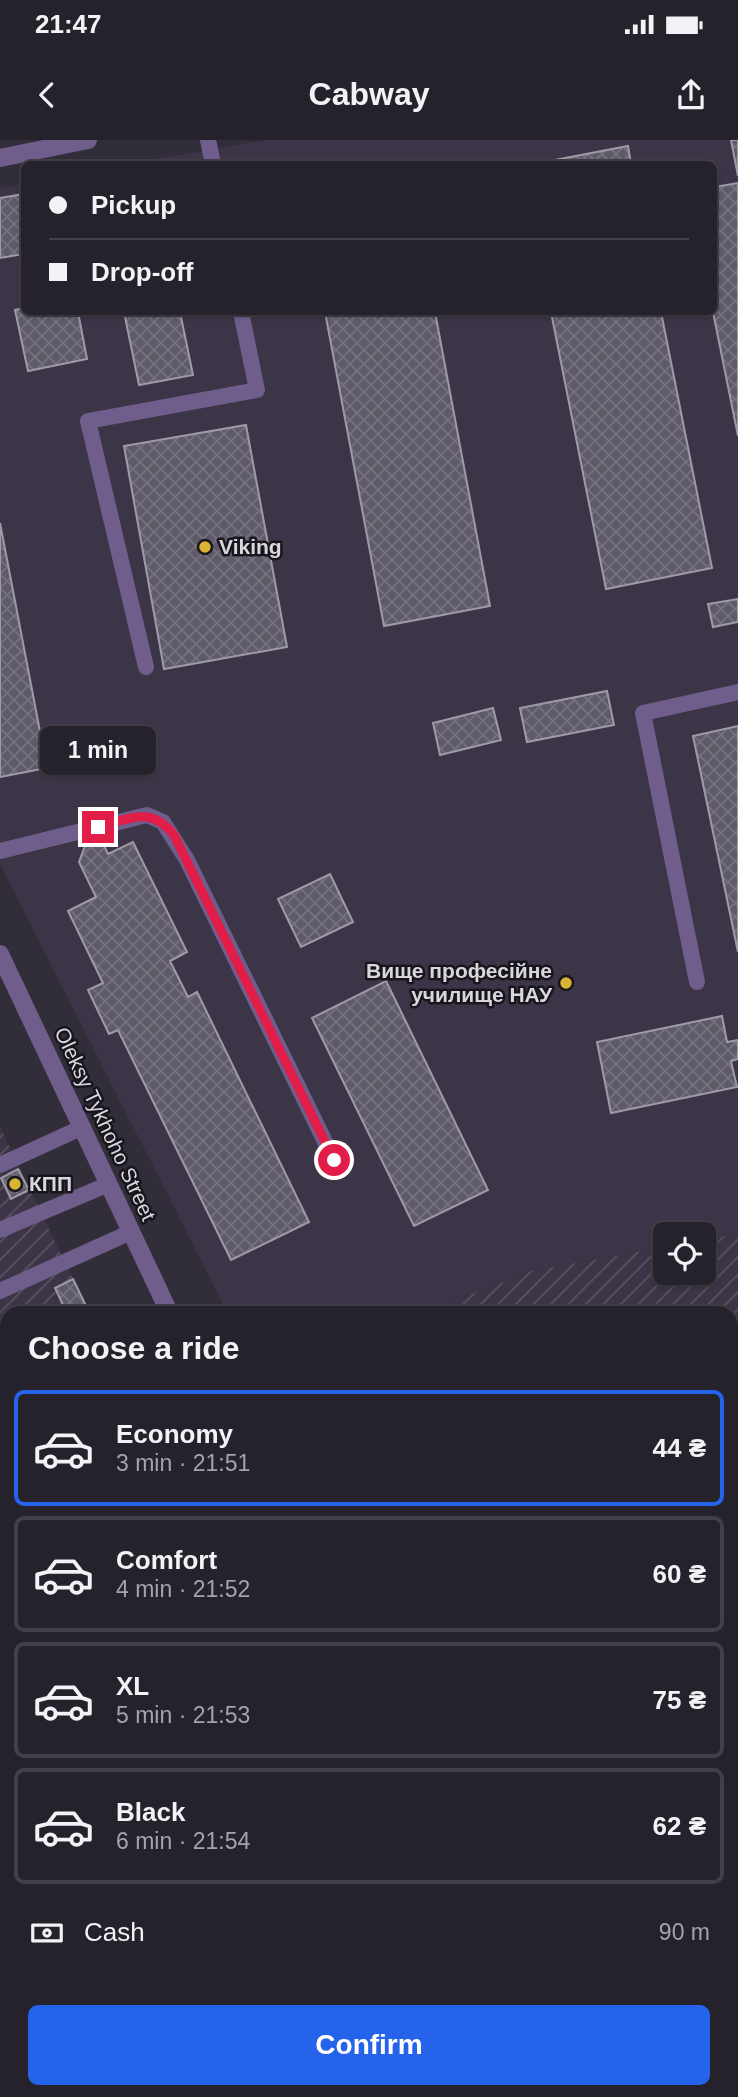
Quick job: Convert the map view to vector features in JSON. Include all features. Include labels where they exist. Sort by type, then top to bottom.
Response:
[{"type":"street","points":[[0,158],[88,140]]},
{"type":"street","name":"Oleksy Tykhoho Street","points":[[0,954],[166,1306]]},
{"type":"lane","points":[[208,140],[212,161]]},
{"type":"lane","points":[[146,667],[88,421],[257,390],[243,315]]},
{"type":"lane","points":[[697,982],[643,713],[738,692]]},
{"type":"lane","points":[[0,851],[147,815],[163,822],[187,860],[334,1160]]},
{"type":"lane","points":[[0,1165],[83,1127]]},
{"type":"lane","points":[[0,1230],[109,1184]]},
{"type":"lane","points":[[0,1291],[131,1232]]},
{"type":"shaded area","points":[[267,140],[738,140],[738,1234],[716,1238],[716,1222],[653,1222],[653,1249],[531,1271],[441,1306],[224,1306],[0,864],[0,188],[21,184],[21,315],[717,315],[717,161],[143,161]]},
{"type":"shaded area","points":[[0,1127],[86,1306],[0,1306]]},
{"type":"shaded area","points":[[738,1234],[738,1306],[441,1306],[531,1271],[653,1249],[653,1285],[716,1285],[716,1238]]},
{"type":"building","points":[[731,140],[738,140],[738,176]]},
{"type":"building","points":[[628,146],[630,161],[550,161]]},
{"type":"building","points":[[738,183],[738,436],[714,315],[717,315],[717,186]]},
{"type":"building","points":[[21,194],[21,254],[0,258],[0,198]]},
{"type":"building","points":[[21,309],[21,315],[79,315],[87,359],[28,371],[15,310]]},
{"type":"building","points":[[125,315],[181,315],[193,375],[139,385]]},
{"type":"building","points":[[326,315],[436,315],[490,606],[384,626]]},
{"type":"building","points":[[552,315],[662,315],[712,568],[606,589]]},
{"type":"building","name":"Viking","points":[[246,425],[287,647],[164,669],[124,446]]},
{"type":"building","points":[[0,523],[47,768],[0,777]]},
{"type":"building","points":[[738,599],[738,622],[713,627],[708,604]]},
{"type":"building","points":[[607,691],[614,725],[527,742],[520,708]]},
{"type":"building","points":[[493,708],[501,740],[440,755],[433,723]]},
{"type":"building","points":[[738,726],[738,952],[693,736]]},
{"type":"building","points":[[101,839],[108,854],[133,842],[187,952],[170,961],[188,997],[197,992],[309,1222],[231,1260],[118,1030],[109,1034],[88,990],[103,983],[68,911],[96,897],[79,862],[85,846]]},
{"type":"building","points":[[330,874],[353,922],[301,947],[278,899]]},
{"type":"building","points":[[386,981],[488,1190],[414,1226],[312,1018]]},
{"type":"building","points":[[722,1016],[727,1042],[738,1040],[738,1059],[731,1061],[737,1087],[611,1113],[597,1042]]},
{"type":"building","name":"КПП","points":[[18,1169],[29,1190],[11,1199],[1,1178]]},
{"type":"building","points":[[73,1279],[86,1306],[64,1306],[55,1288]]},
{"type":"place","name":"Viking","points":[[205,547]]},
{"type":"place","name":"Вище професійне училище НАУ","points":[[566,983]]},
{"type":"place","name":"КПП","points":[[15,1184]]},
{"type":"route","points":[[98,827],[147,815],[163,822],[174,835],[334,1160]]}]
